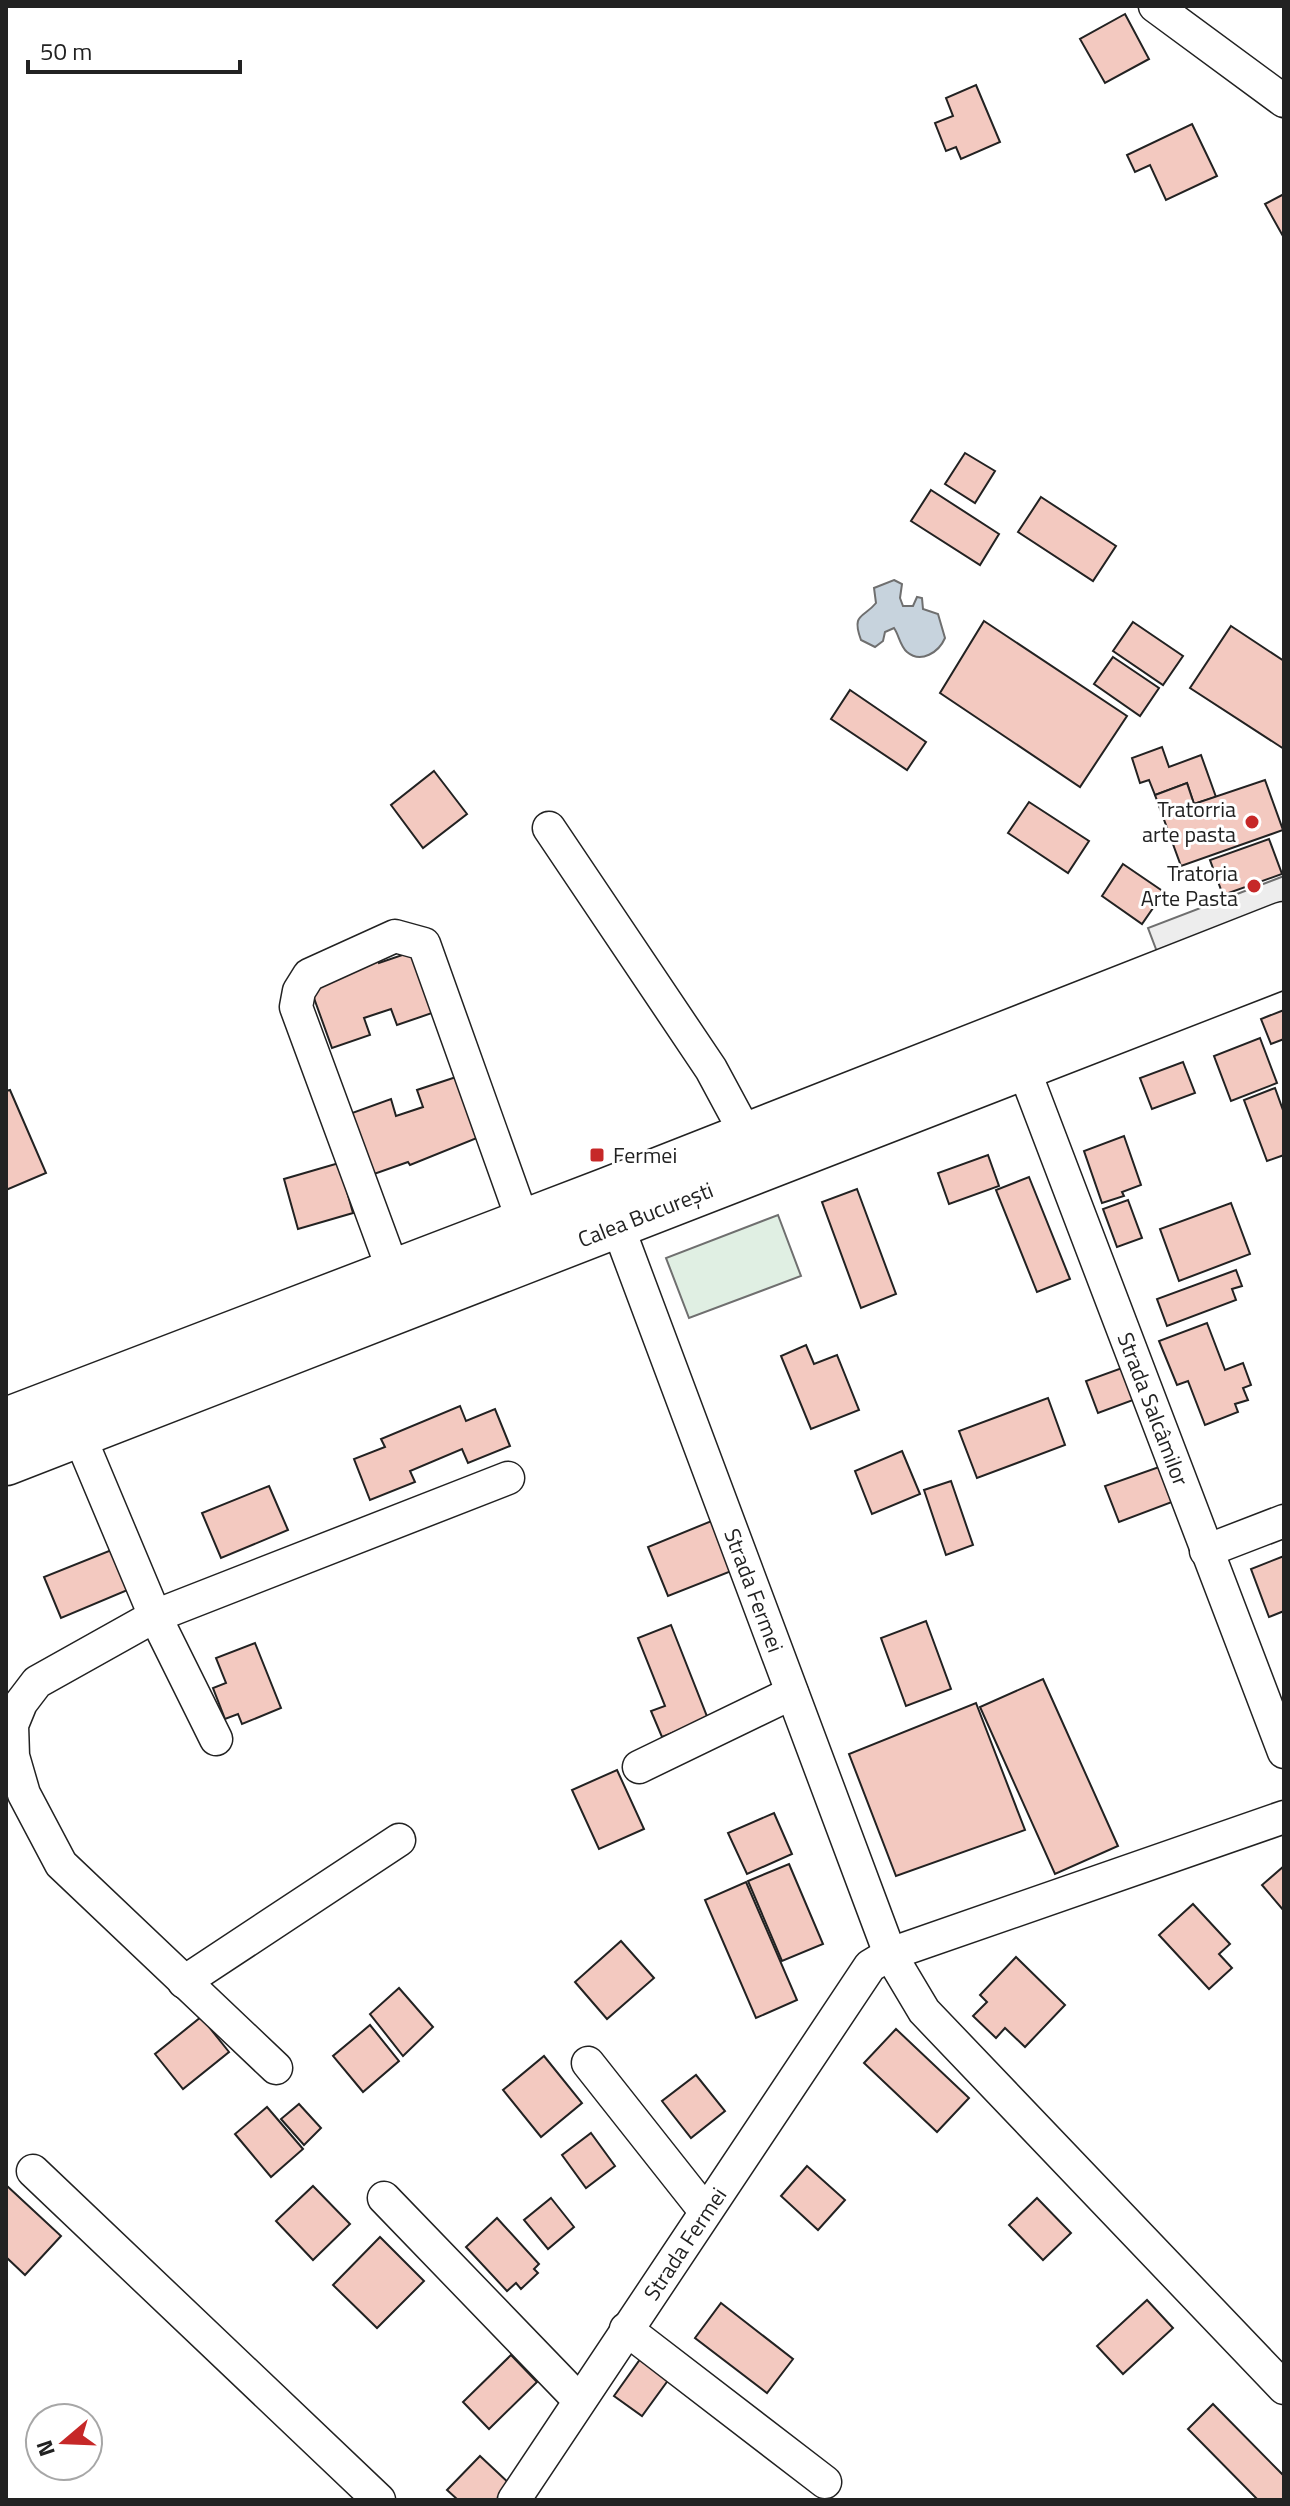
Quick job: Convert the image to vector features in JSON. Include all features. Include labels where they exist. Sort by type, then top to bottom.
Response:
[{"type":"highway","name":"Calea București","points":[[6,1420],[1284,924]]},
{"type":"highway","name":"Calea București","points":[[6,1463],[1284,966]]},
{"type":"street","points":[[1155,6],[1284,101]]},
{"type":"street","points":[[549,828],[711,1069],[746,1134]]},
{"type":"street","points":[[393,1270],[296,1007],[299,991],[309,975],[395,936],[424,944],[523,1221]]},
{"type":"street","name":"Strada Salcâmilor","points":[[1023,1067],[1284,1752]]},
{"type":"street","name":"Strada Fermei","points":[[618,1227],[890,1954],[924,2011],[1284,2388]]},
{"type":"street","points":[[79,1435],[155,1616],[216,1739]]},
{"type":"street","points":[[276,2068],[61,1864],[24,1794],[13,1756],[12,1725],[21,1703],[37,1682],[155,1616],[508,1478]]},
{"type":"street","points":[[1206,1551],[1284,1521]]},
{"type":"street","points":[[639,1767],[792,1693]]},
{"type":"street","points":[[890,1954],[1284,1817]]},
{"type":"street","points":[[184,1982],[399,1840]]},
{"type":"street","name":"Strada Fermei","points":[[514,2500],[870,1966],[890,1954]]},
{"type":"street","points":[[588,2063],[705,2211]]},
{"type":"street","points":[[33,2171],[379,2500]]},
{"type":"street","points":[[384,2198],[579,2400]]},
{"type":"street","points":[[626,2329],[825,2482]]},
{"type":"green space","points":[[778,1215],[801,1276],[689,1318],[666,1258]]},
{"type":"shaded area","points":[[894,580],[902,584],[900,598],[903,606],[913,606],[917,597],[922,598],[923,609],[938,614],[945,638],[929,655],[918,657],[907,652],[894,628],[885,632],[883,641],[875,647],[861,640],[858,620],[876,603],[874,588]]},
{"type":"shaded area","points":[[1284,876],[1284,909],[1159,957],[1148,928]]},
{"type":"building","points":[[1125,14],[1149,59],[1105,83],[1080,39]]},
{"type":"building","points":[[976,85],[1000,142],[961,159],[956,147],[946,151],[935,123],[953,116],[946,98]]},
{"type":"building","points":[[1192,124],[1217,176],[1166,200],[1150,165],[1135,172],[1127,155]]},
{"type":"building","points":[[1284,194],[1284,238],[1265,204]]},
{"type":"building","points":[[965,453],[995,471],[975,503],[945,484]]},
{"type":"building","points":[[931,490],[999,534],[980,565],[911,521]]},
{"type":"building","points":[[1041,497],[1116,546],[1093,581],[1018,532]]},
{"type":"building","points":[[984,621],[1127,716],[1080,787],[940,693]]},
{"type":"building","points":[[1133,622],[1183,656],[1163,685],[1113,651]]},
{"type":"building","points":[[1231,626],[1284,661],[1284,749],[1190,688]]},
{"type":"building","points":[[1113,657],[1159,688],[1140,716],[1094,684]]},
{"type":"building","points":[[850,690],[926,742],[907,770],[831,719]]},
{"type":"building","points":[[1162,747],[1169,767],[1201,755],[1216,797],[1194,804],[1187,783],[1155,795],[1149,780],[1140,783],[1132,758]]},
{"type":"building","points":[[434,771],[467,814],[423,848],[391,805]]},
{"type":"building","points":[[1265,780],[1283,830],[1181,866],[1155,795],[1187,783],[1194,804]]},
{"type":"building","points":[[1029,802],[1089,841],[1068,873],[1008,833]]},
{"type":"building","points":[[1269,839],[1282,874],[1223,895],[1210,860]]},
{"type":"building","points":[[1123,864],[1164,892],[1142,924],[1102,896]]},
{"type":"building","points":[[414,951],[435,1012],[397,1025],[391,1009],[364,1018],[370,1035],[332,1048],[310,987],[378,959],[379,963]]},
{"type":"building","points":[[1284,1010],[1284,1039],[1271,1044],[1261,1019]]},
{"type":"building","points":[[1260,1038],[1277,1083],[1231,1101],[1214,1056]]},
{"type":"building","points":[[1183,1062],[1195,1093],[1152,1109],[1140,1078]]},
{"type":"building","points":[[456,1077],[477,1138],[410,1165],[408,1162],[374,1174],[352,1113],[391,1099],[396,1116],[423,1107],[417,1090]]},
{"type":"building","points":[[1275,1088],[1284,1113],[1284,1155],[1267,1161],[1244,1100]]},
{"type":"building","points":[[10,1090],[46,1173],[6,1190],[6,1091]]},
{"type":"building","points":[[1124,1136],[1141,1185],[1122,1192],[1124,1196],[1102,1203],[1084,1151]]},
{"type":"building","points":[[988,1155],[999,1186],[949,1204],[938,1173]]},
{"type":"building","points":[[339,1163],[353,1213],[298,1229],[284,1179]]},
{"type":"building","points":[[1029,1177],[1070,1279],[1037,1292],[996,1190]]},
{"type":"building","points":[[857,1189],[896,1294],[861,1308],[822,1202]]},
{"type":"building","points":[[1128,1200],[1142,1238],[1117,1247],[1103,1209]]},
{"type":"building","points":[[1231,1203],[1250,1254],[1179,1281],[1160,1229]]},
{"type":"building","points":[[1236,1270],[1242,1286],[1232,1289],[1236,1300],[1167,1326],[1157,1299]]},
{"type":"building","points":[[1207,1323],[1225,1370],[1243,1363],[1251,1385],[1243,1388],[1248,1400],[1235,1404],[1238,1412],[1205,1425],[1188,1381],[1177,1385],[1159,1341]]},
{"type":"building","points":[[806,1345],[814,1364],[837,1355],[859,1410],[811,1429],[781,1356]]},
{"type":"building","points":[[1133,1364],[1144,1396],[1098,1413],[1086,1381]]},
{"type":"building","points":[[1048,1398],[1065,1445],[977,1478],[959,1431]]},
{"type":"building","points":[[460,1406],[466,1421],[495,1409],[510,1446],[468,1463],[462,1449],[410,1471],[415,1482],[370,1500],[354,1459],[385,1447],[381,1439]]},
{"type":"building","points":[[902,1451],[920,1494],[872,1514],[855,1471]]},
{"type":"building","points":[[1159,1467],[1172,1502],[1119,1522],[1105,1486]]},
{"type":"building","points":[[951,1481],[973,1545],[946,1555],[924,1490]]},
{"type":"building","points":[[269,1486],[288,1530],[221,1558],[202,1513]]},
{"type":"building","points":[[714,1520],[734,1570],[668,1596],[648,1547]]},
{"type":"building","points":[[114,1549],[130,1589],[61,1618],[44,1577]]},
{"type":"building","points":[[1284,1556],[1284,1611],[1269,1617],[1251,1569]]},
{"type":"building","points":[[926,1621],[951,1689],[906,1706],[881,1638]]},
{"type":"building","points":[[671,1625],[708,1719],[662,1737],[651,1711],[665,1706],[638,1638]]},
{"type":"building","points":[[255,1643],[281,1708],[242,1724],[238,1714],[225,1719],[213,1688],[226,1683],[216,1658]]},
{"type":"building","points":[[1043,1679],[1118,1846],[1055,1874],[980,1707]]},
{"type":"building","points":[[976,1703],[1025,1830],[896,1876],[849,1754]]},
{"type":"building","points":[[617,1770],[644,1829],[599,1849],[572,1790]]},
{"type":"building","points":[[774,1813],[792,1854],[747,1874],[728,1833]]},
{"type":"building","points":[[789,1864],[823,1944],[782,1961],[748,1881]]},
{"type":"building","points":[[1284,1866],[1284,1911],[1262,1885]]},
{"type":"building","points":[[746,1882],[797,2000],[756,2018],[705,1900]]},
{"type":"building","points":[[1193,1904],[1230,1944],[1219,1954],[1232,1968],[1209,1989],[1159,1935]]},
{"type":"building","points":[[621,1941],[654,1978],[607,2019],[575,1982]]},
{"type":"building","points":[[1016,1957],[1065,2005],[1025,2047],[1005,2028],[996,2038],[973,2016],[987,2002],[980,1995]]},
{"type":"building","points":[[399,1988],[433,2027],[403,2056],[370,2014]]},
{"type":"building","points":[[201,2017],[229,2052],[183,2089],[155,2054]]},
{"type":"building","points":[[370,2025],[399,2061],[363,2092],[333,2056]]},
{"type":"building","points":[[896,2029],[969,2098],[937,2132],[864,2063]]},
{"type":"building","points":[[544,2056],[582,2103],[541,2137],[503,2090]]},
{"type":"building","points":[[696,2075],[725,2111],[691,2138],[662,2101]]},
{"type":"building","points":[[299,2104],[321,2128],[304,2145],[281,2119]]},
{"type":"building","points":[[267,2107],[303,2149],[271,2177],[235,2134]]},
{"type":"building","points":[[591,2133],[615,2166],[586,2188],[562,2155]]},
{"type":"building","points":[[807,2166],[845,2200],[818,2230],[781,2196]]},
{"type":"building","points":[[6,2185],[61,2236],[25,2275],[6,2257]]},
{"type":"building","points":[[313,2186],[350,2224],[313,2260],[276,2221]]},
{"type":"building","points":[[551,2198],[574,2227],[548,2249],[524,2220]]},
{"type":"building","points":[[1037,2198],[1071,2233],[1043,2260],[1009,2225]]},
{"type":"building","points":[[497,2218],[539,2264],[534,2269],[538,2273],[521,2289],[516,2283],[507,2291],[466,2247]]},
{"type":"building","points":[[380,2237],[424,2281],[377,2328],[333,2285]]},
{"type":"building","points":[[1147,2300],[1173,2328],[1123,2374],[1097,2346]]},
{"type":"building","points":[[721,2303],[793,2359],[767,2393],[695,2338]]},
{"type":"building","points":[[511,2355],[537,2382],[489,2429],[463,2402]]},
{"type":"building","points":[[641,2358],[669,2379],[642,2416],[614,2396]]},
{"type":"building","points":[[1213,2404],[1284,2476],[1284,2500],[1258,2500],[1188,2429]]},
{"type":"building","points":[[480,2456],[512,2486],[498,2500],[458,2500],[447,2490]]},
{"type":"place","name":"Tratorria arte pasta","points":[[1252,822]]},
{"type":"place","name":"Tratoria Arte Pasta","points":[[1254,886]]},
{"type":"place","name":"Fermei","points":[[597,1155]]}]
